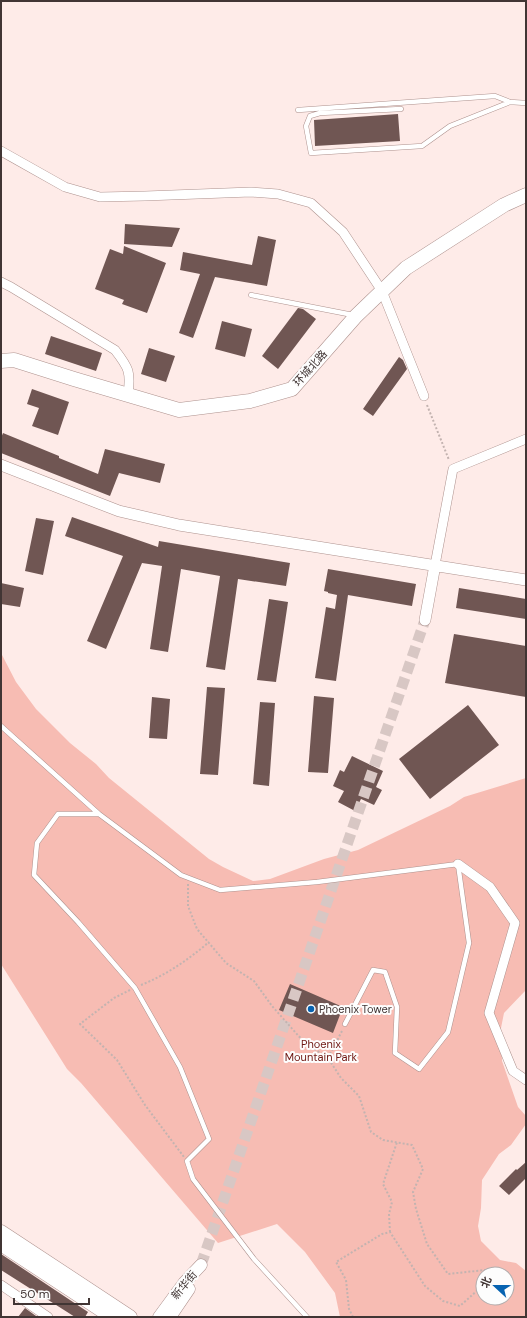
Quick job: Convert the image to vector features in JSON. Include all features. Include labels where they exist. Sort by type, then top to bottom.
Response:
[{"type":"main road","name":"环城北路","points":[[1,362],[14,360],[179,410],[250,401],[292,389],[356,316],[406,268],[504,205],[526,195]]},
{"type":"main road","points":[[1,1232],[130,1317]]},
{"type":"main road","points":[[1,1244],[112,1317]]},
{"type":"main road","name":"新华街","points":[[159,1317],[184,1282],[202,1265],[190,1287],[170,1317]]},
{"type":"street","points":[[1,151],[65,187],[100,197],[251,192],[278,194],[311,203],[343,232],[382,291],[424,396]]},
{"type":"street","points":[[1,282],[115,350],[125,362],[130,377],[128,395]]},
{"type":"street","points":[[425,620],[453,469],[526,439]]},
{"type":"street","points":[[1,465],[119,511],[179,525],[526,580]]},
{"type":"street","points":[[458,864],[490,886],[514,923],[489,1013],[513,1071],[526,1080]]},
{"type":"street","points":[[1,1286],[48,1317]]},
{"type":"lane","points":[[298,110],[495,96],[510,102],[526,103]]},
{"type":"lane","points":[[401,108],[320,113],[310,116],[306,126],[311,153],[422,146],[450,126],[510,102]]},
{"type":"lane","points":[[251,295],[356,316]]},
{"type":"lane","points":[[1,726],[100,814],[181,875],[220,890],[317,882],[458,864],[469,942],[448,1032],[419,1069],[395,1053],[397,1007],[386,972],[373,970],[346,1024]]},
{"type":"lane","points":[[100,814],[58,814],[37,842],[34,875],[78,922],[135,988],[180,1067],[209,1139],[187,1161],[193,1179],[250,1253],[307,1317]]},
{"type":"path","points":[[424,396],[453,469]]},
{"type":"path","points":[[188,878],[188,906],[197,929],[226,963],[254,981],[272,1006],[304,1042],[328,1058],[341,1078],[359,1096],[371,1132],[383,1140],[412,1145],[422,1169],[413,1192],[416,1209],[427,1244],[448,1274],[475,1271]]},
{"type":"path","points":[[187,1161],[145,1105],[117,1060],[80,1024],[114,998],[159,978],[191,958],[209,942]]},
{"type":"path","points":[[328,1058],[346,1024]]},
{"type":"path","points":[[396,1142],[383,1184],[392,1202],[389,1214],[390,1232],[425,1286],[443,1301],[460,1306],[475,1292]]},
{"type":"path","points":[[353,1317],[348,1309],[346,1280],[336,1262],[382,1234],[390,1232]]},
{"type":"green space","name":"Phoenix Mountain Park","points":[[1,653],[16,682],[36,709],[70,743],[96,764],[109,778],[209,859],[253,881],[270,879],[324,859],[358,850],[450,806],[464,797],[526,778],[526,990],[504,1013],[501,1028],[502,1061],[518,1107],[526,1116],[526,1124],[511,1145],[499,1154],[482,1180],[481,1208],[478,1226],[481,1241],[500,1260],[516,1263],[526,1271],[526,1317],[340,1317],[335,1293],[305,1252],[277,1224],[218,1243],[81,1083],[67,1069],[1,964]]},
{"type":"building","points":[[398,114],[400,141],[315,146],[314,120]]},
{"type":"building","points":[[125,224],[180,228],[172,247],[124,244]]},
{"type":"building","points":[[258,236],[276,240],[267,286],[215,277],[193,338],[179,333],[200,274],[180,270],[183,252],[252,265]]},
{"type":"building","points":[[124,246],[166,263],[147,313],[122,304],[124,300],[95,289],[110,249],[123,254]]},
{"type":"building","points":[[298,308],[303,309],[316,319],[278,369],[262,356]]},
{"type":"building","points":[[222,321],[252,329],[245,357],[215,349]]},
{"type":"building","points":[[51,336],[102,353],[96,371],[45,354]]},
{"type":"building","points":[[149,348],[175,356],[166,382],[141,374]]},
{"type":"building","points":[[399,357],[403,360],[407,369],[373,416],[363,409]]},
{"type":"building","points":[[32,389],[69,402],[58,435],[32,426],[39,408],[27,404]]},
{"type":"building","points":[[3,433],[98,474],[105,449],[165,464],[160,483],[119,473],[110,496],[1,453],[1,438]]},
{"type":"building","points":[[72,517],[158,547],[159,541],[290,563],[286,586],[238,579],[225,670],[206,667],[220,576],[181,569],[168,652],[150,649],[162,566],[142,563],[106,649],[87,641],[123,556],[65,536]]},
{"type":"building","points":[[36,518],[54,521],[43,575],[25,571]]},
{"type":"building","points":[[328,569],[416,584],[412,606],[348,595],[336,681],[315,678],[326,607],[335,609],[337,595],[324,591]]},
{"type":"building","points":[[1,583],[24,588],[20,607],[1,604]]},
{"type":"building","points":[[459,588],[526,599],[526,619],[456,608]]},
{"type":"building","points":[[269,599],[288,602],[276,682],[257,680]]},
{"type":"building","points":[[454,634],[526,646],[526,697],[445,683]]},
{"type":"building","points":[[207,687],[225,688],[218,775],[200,774]]},
{"type":"building","points":[[314,696],[334,698],[328,773],[308,772]]},
{"type":"building","points":[[152,697],[170,699],[167,739],[149,738]]},
{"type":"building","points":[[260,702],[275,703],[269,786],[253,784]]},
{"type":"building","points":[[468,705],[499,745],[430,799],[399,759]]},
{"type":"building","points":[[352,756],[383,771],[376,787],[382,790],[374,805],[361,799],[355,811],[338,802],[344,791],[333,786],[340,770],[344,772]]},
{"type":"building","name":"Phoenix Tower","points":[[290,984],[343,1007],[333,1033],[279,1010]]},
{"type":"building","points":[[526,1162],[526,1178],[509,1195],[499,1186],[516,1169],[517,1170]]},
{"type":"building","points":[[1,1254],[88,1312],[85,1317],[75,1317],[1,1270]]},
{"type":"building","points":[[25,1308],[36,1316],[37,1317],[18,1317]]},
{"type":"tunnel","points":[[201,1265],[425,620]]},
{"type":"place","name":"Phoenix Tower","points":[[311,1009]]}]
